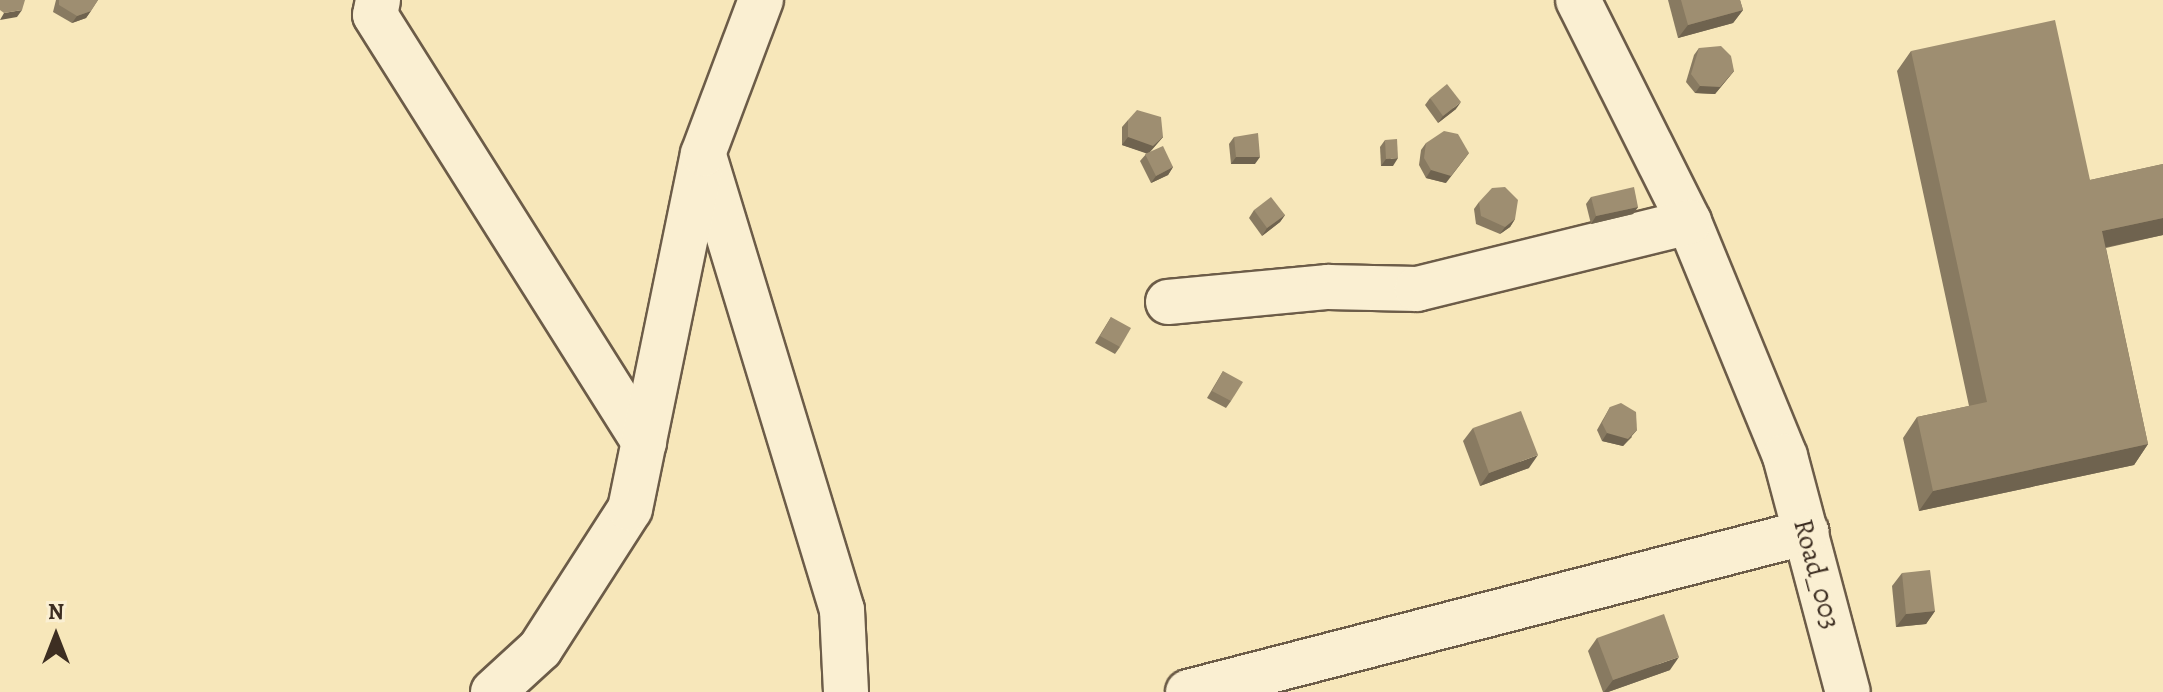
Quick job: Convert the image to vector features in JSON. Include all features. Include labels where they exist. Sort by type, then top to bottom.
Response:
[{"type":"street","points":[[493,692],[540,649],[630,509],[703,154],[761,0]]},
{"type":"street","name":"Road_003","points":[[1578,0],[1689,222],[1785,456],[1848,692]]},
{"type":"street","points":[[372,5],[644,442]]},
{"type":"street","points":[[703,154],[842,610],[846,692]]},
{"type":"street","points":[[1168,302],[1328,287],[1417,289],[1689,222]]},
{"type":"street","points":[[1188,692],[1807,532]]},
{"type":"building","points":[[0,0],[25,0],[22,10],[4,13],[0,10]]},
{"type":"building","points":[[59,0],[98,0],[91,11],[77,16],[59,5]]},
{"type":"building","points":[[1681,0],[1740,0],[1743,10],[1688,25]]},
{"type":"building","points":[[2055,20],[2090,180],[2163,164],[2163,218],[2102,231],[2148,444],[1933,491],[1917,417],[1987,402],[1911,51]]},
{"type":"building","points":[[1721,46],[1731,56],[1734,71],[1720,87],[1700,86],[1691,74],[1699,48]]},
{"type":"building","points":[[1447,84],[1461,102],[1443,116],[1430,98]]},
{"type":"building","points":[[1137,110],[1161,117],[1163,137],[1153,146],[1128,137],[1128,120]]},
{"type":"building","points":[[1444,131],[1458,134],[1469,153],[1451,176],[1431,170],[1424,158],[1426,143]]},
{"type":"building","points":[[1258,133],[1260,157],[1236,157],[1234,137]]},
{"type":"building","points":[[1397,139],[1398,158],[1386,159],[1385,140]]},
{"type":"building","points":[[1163,146],[1173,167],[1156,176],[1145,154]]},
{"type":"building","points":[[1505,187],[1518,200],[1515,219],[1505,227],[1481,216],[1479,202],[1492,188]]},
{"type":"building","points":[[1634,187],[1638,207],[1596,216],[1591,197]]},
{"type":"building","points":[[1271,197],[1285,215],[1267,228],[1254,210]]},
{"type":"building","points":[[1111,317],[1131,328],[1120,347],[1100,336]]},
{"type":"building","points":[[1223,371],[1243,382],[1231,401],[1212,391]]},
{"type":"building","points":[[1621,403],[1636,412],[1637,430],[1628,439],[1607,433],[1602,423],[1610,407]]},
{"type":"building","points":[[1521,411],[1538,455],[1489,473],[1473,428]]},
{"type":"building","points":[[1930,570],[1935,611],[1906,614],[1902,573]]},
{"type":"building","points":[[1664,614],[1679,657],[1613,680],[1597,638]]}]
